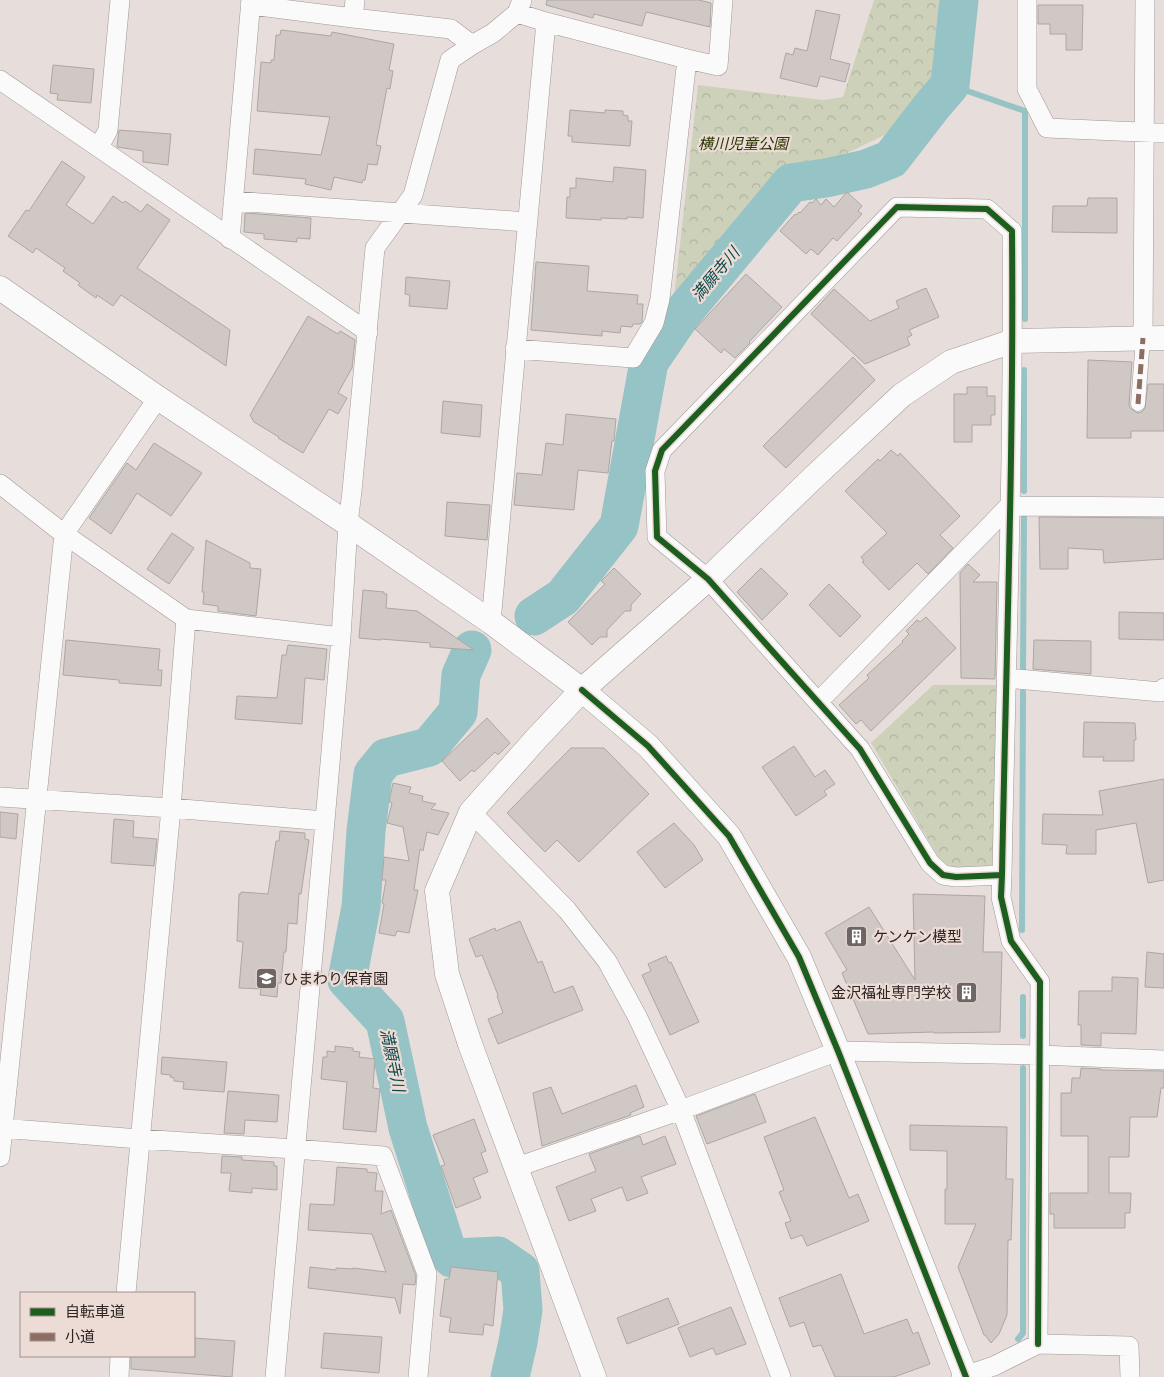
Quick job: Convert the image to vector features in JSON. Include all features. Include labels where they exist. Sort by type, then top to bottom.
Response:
[{"type":"street","points":[[98,147],[108,130],[120,0]]},
{"type":"street","points":[[275,1377],[341,636],[348,524],[375,248],[413,195],[450,60],[493,33],[520,7],[546,22],[718,66],[723,0]]},
{"type":"street","points":[[1027,0],[1027,89],[1048,128],[1164,133]]},
{"type":"street","points":[[1138,404],[1153,338],[1144,133],[1145,0]]},
{"type":"street","points":[[230,239],[251,2],[354,9],[452,29],[472,45]]},
{"type":"street","points":[[491,622],[546,22]]},
{"type":"street","points":[[515,349],[633,358],[654,323],[660,299],[687,59]]},
{"type":"street","points":[[0,80],[368,332]]},
{"type":"street","points":[[233,201],[528,222]]},
{"type":"street","points":[[1002,875],[956,877],[943,875],[930,863],[860,749],[708,579],[657,537],[655,471],[662,450],[897,207],[987,209],[1012,231],[1013,341],[1002,875],[1001,898],[1011,941],[1040,982],[1038,1344]]},
{"type":"street","points":[[0,288],[158,398],[348,524],[491,622],[582,690],[648,746],[729,836],[799,957],[838,1051],[964,1376],[994,1366],[1038,1344],[1129,1346],[1130,1377]]},
{"type":"street","points":[[594,1377],[470,1044],[447,974],[437,891],[472,812],[582,690],[708,579],[902,395],[951,362],[1013,341],[1153,338]]},
{"type":"street","points":[[0,1157],[1,1128],[64,534],[158,398]]},
{"type":"street","points":[[0,484],[64,534],[186,619],[341,636]]},
{"type":"street","points":[[818,702],[1009,506],[1164,507]]},
{"type":"street","points":[[126,1292],[171,808],[186,619]]},
{"type":"street","points":[[1006,678],[1163,695]]},
{"type":"street","points":[[0,798],[171,808],[325,821]]},
{"type":"street","points":[[472,812],[567,910],[607,961],[637,1016],[681,1110],[781,1377]]},
{"type":"street","points":[[517,1167],[681,1110],[838,1051],[1039,1054],[1164,1060]]},
{"type":"street","points":[[1,1128],[383,1156],[427,1274],[418,1377]]},
{"type":"street","points":[[119,1377],[120,1357]]},
{"type":"green space","name":"横川児童公園","points":[[874,0],[941,0],[946,61],[927,103],[891,132],[807,172],[786,174],[673,306],[698,85],[823,100],[843,97]]},
{"type":"green space","points":[[933,685],[998,685],[994,869],[964,872],[942,863],[871,743]]},
{"type":"building","points":[[547,0],[699,0],[711,3],[710,27],[646,12],[642,26],[594,14],[593,18],[546,5]]},
{"type":"building","points":[[1038,5],[1083,5],[1082,50],[1066,50],[1066,34],[1050,34],[1050,24],[1038,24]]},
{"type":"building","points":[[816,10],[840,15],[830,59],[850,64],[845,82],[820,76],[817,87],[780,78],[786,53],[793,55],[795,48],[807,51]]},
{"type":"building","points":[[281,30],[331,36],[332,32],[394,44],[389,70],[393,71],[390,89],[387,88],[376,145],[381,146],[377,165],[368,164],[365,180],[362,183],[334,177],[331,190],[305,184],[306,179],[253,174],[255,149],[321,155],[330,117],[257,111],[261,62],[271,63],[271,60],[274,60],[276,35],[280,35]]},
{"type":"building","points":[[53,65],[94,69],[91,103],[57,100],[58,94],[50,93]]},
{"type":"building","points":[[570,110],[605,113],[605,110],[623,111],[623,115],[628,116],[628,121],[632,121],[630,146],[572,142],[572,136],[568,136]]},
{"type":"building","points":[[119,130],[171,134],[168,165],[143,162],[143,151],[117,147]]},
{"type":"building","points":[[62,161],[85,177],[66,205],[93,224],[113,196],[123,203],[125,201],[141,212],[147,204],[170,220],[137,268],[230,330],[226,366],[121,295],[113,306],[97,295],[96,298],[63,271],[65,268],[36,248],[33,253],[8,236],[26,210],[29,211]]},
{"type":"building","points":[[614,167],[646,170],[643,218],[601,218],[601,220],[566,218],[567,197],[570,197],[570,188],[576,188],[576,178],[613,182]]},
{"type":"building","points":[[847,192],[862,206],[858,211],[862,214],[837,241],[833,238],[818,255],[811,249],[806,254],[780,231],[795,214],[800,213],[810,202],[812,203],[816,199],[821,205],[826,199],[834,207]]},
{"type":"building","points":[[1088,198],[1117,198],[1117,233],[1052,232],[1053,206],[1087,206]]},
{"type":"building","points":[[245,213],[311,218],[310,239],[297,238],[297,242],[264,239],[264,234],[244,232]]},
{"type":"building","points":[[536,262],[589,266],[587,291],[638,295],[637,304],[643,304],[642,322],[640,324],[633,324],[632,327],[621,326],[620,333],[602,331],[602,336],[531,330]]},
{"type":"building","points":[[746,274],[782,307],[735,358],[724,349],[721,353],[695,329]]},
{"type":"building","points":[[406,277],[450,281],[447,309],[409,306],[410,295],[405,294]]},
{"type":"building","points":[[926,288],[939,317],[909,330],[912,335],[907,338],[910,345],[865,364],[811,314],[834,289],[870,321],[899,308],[896,301]]},
{"type":"building","points":[[308,316],[338,334],[340,331],[355,340],[352,368],[338,393],[347,398],[338,414],[329,409],[303,453],[254,422],[250,415]]},
{"type":"building","points":[[853,357],[875,380],[786,468],[763,446]]},
{"type":"building","points":[[1088,360],[1132,362],[1129,404],[1130,408],[1137,413],[1142,412],[1145,408],[1148,384],[1164,384],[1164,431],[1131,431],[1131,438],[1087,438]]},
{"type":"building","points":[[967,387],[987,387],[987,396],[995,396],[995,415],[991,415],[991,425],[972,425],[972,442],[954,442],[954,394],[967,394]]},
{"type":"building","points":[[443,401],[482,405],[480,437],[441,433]]},
{"type":"building","points":[[566,414],[616,419],[608,473],[578,470],[574,510],[514,505],[517,473],[542,475],[546,443],[563,445]]},
{"type":"building","points":[[154,443],[202,473],[171,516],[137,493],[111,534],[89,518],[127,463],[136,470]]},
{"type":"building","points":[[891,450],[898,456],[900,453],[960,516],[940,535],[953,548],[928,574],[917,563],[889,590],[862,562],[864,561],[861,557],[887,533],[845,491],[878,459],[880,461]]},
{"type":"building","points":[[447,502],[490,505],[487,540],[445,536]]},
{"type":"building","points":[[1039,517],[1164,518],[1164,559],[1104,563],[1103,550],[1068,548],[1068,569],[1040,569]]},
{"type":"building","points":[[172,533],[194,548],[169,584],[147,569]]},
{"type":"building","points":[[206,540],[250,563],[250,568],[261,569],[256,616],[218,611],[218,606],[203,604],[204,592],[202,592]]},
{"type":"building","points":[[968,564],[980,575],[973,582],[997,582],[995,679],[961,678],[960,573]]},
{"type":"building","points":[[614,568],[641,594],[631,605],[631,611],[625,611],[607,630],[607,637],[600,637],[592,645],[568,622],[605,584],[601,581]]},
{"type":"building","points":[[761,568],[788,594],[762,620],[737,592]]},
{"type":"building","points":[[829,584],[861,616],[840,637],[809,605]]},
{"type":"building","points":[[363,590],[384,592],[384,594],[387,594],[386,608],[417,611],[474,650],[430,647],[430,643],[359,638]]},
{"type":"building","points":[[1119,612],[1164,613],[1164,640],[1119,639]]},
{"type":"building","points":[[926,617],[956,648],[871,731],[861,720],[856,724],[839,705],[869,678],[867,675],[903,642],[909,634],[906,631],[917,620],[920,622]]},
{"type":"building","points":[[66,640],[160,649],[158,670],[162,670],[161,686],[119,683],[119,680],[63,675]]},
{"type":"building","points":[[1034,640],[1091,641],[1091,674],[1033,669]]},
{"type":"building","points":[[288,645],[327,649],[324,680],[305,678],[302,724],[235,719],[237,696],[277,698],[282,655],[286,655]]},
{"type":"building","points":[[487,718],[510,743],[498,755],[495,752],[474,772],[472,770],[460,781],[442,761]]},
{"type":"building","points":[[1084,722],[1135,723],[1134,761],[1103,761],[1104,757],[1083,757]]},
{"type":"building","points":[[794,746],[815,777],[825,770],[835,784],[824,791],[827,795],[796,816],[762,767]]},
{"type":"building","points":[[571,748],[604,748],[649,794],[579,862],[557,840],[545,852],[507,813]]},
{"type":"building","points":[[1164,779],[1164,880],[1148,883],[1136,823],[1096,830],[1096,854],[1066,854],[1067,845],[1042,844],[1043,814],[1103,815],[1099,791]]},
{"type":"building","points":[[393,783],[411,787],[409,793],[423,796],[422,801],[436,804],[431,809],[449,813],[438,835],[427,832],[423,851],[420,849],[414,890],[418,890],[409,933],[397,931],[395,936],[379,933],[386,880],[382,880],[384,857],[409,861],[403,827],[387,823],[392,803],[389,802]]},
{"type":"building","points":[[0,812],[18,814],[16,839],[0,837]]},
{"type":"building","points":[[114,819],[134,821],[133,837],[157,839],[154,866],[111,863]]},
{"type":"building","points":[[674,823],[694,845],[703,860],[665,888],[637,852]]},
{"type":"building","points":[[280,831],[305,833],[305,839],[309,840],[301,894],[299,893],[297,924],[288,923],[286,952],[284,952],[281,983],[278,983],[277,997],[260,995],[261,989],[239,988],[243,942],[237,941],[239,894],[241,892],[268,894],[276,841],[279,841]]},
{"type":"building","points":[[913,894],[985,896],[983,952],[1002,952],[1000,1032],[868,1034],[842,973],[847,970],[825,933],[869,907],[915,980]]},
{"type":"building","points":[[520,921],[538,963],[542,961],[554,993],[573,986],[583,1010],[498,1044],[488,1019],[503,1013],[482,955],[476,957],[469,939],[495,928],[496,931]]},
{"type":"building","points":[[1147,952],[1164,954],[1164,988],[1145,987]]},
{"type":"building","points":[[666,956],[669,963],[671,962],[699,1022],[670,1035],[642,975],[651,971],[648,964]]},
{"type":"building","points":[[1112,977],[1138,978],[1136,1034],[1101,1033],[1101,1046],[1081,1045],[1081,1025],[1078,1025],[1079,991],[1112,991]]},
{"type":"building","points":[[335,1046],[353,1048],[353,1051],[360,1052],[359,1057],[375,1059],[373,1088],[380,1089],[376,1132],[343,1129],[347,1082],[321,1079],[323,1057],[327,1057],[327,1051],[335,1052]]},
{"type":"building","points":[[162,1057],[227,1062],[224,1092],[183,1089],[184,1082],[174,1081],[174,1078],[170,1077],[171,1075],[161,1074]]},
{"type":"building","points":[[1081,1068],[1164,1071],[1164,1088],[1161,1088],[1157,1117],[1130,1117],[1129,1157],[1109,1157],[1109,1193],[1131,1193],[1130,1213],[1125,1213],[1125,1228],[1054,1228],[1054,1214],[1050,1214],[1050,1193],[1088,1193],[1088,1136],[1061,1136],[1061,1093],[1071,1093],[1072,1078],[1080,1078]]},
{"type":"building","points":[[636,1085],[644,1107],[630,1113],[631,1115],[542,1146],[533,1093],[551,1087],[562,1114]]},
{"type":"building","points":[[228,1091],[279,1095],[277,1122],[245,1120],[244,1134],[224,1133]]},
{"type":"building","points":[[755,1094],[766,1122],[707,1144],[696,1116]]},
{"type":"building","points":[[815,1117],[849,1198],[858,1194],[869,1221],[807,1246],[802,1235],[791,1239],[785,1223],[791,1221],[779,1192],[784,1190],[764,1137]]},
{"type":"building","points":[[474,1119],[486,1151],[481,1153],[488,1172],[473,1178],[481,1198],[456,1208],[441,1166],[445,1165],[433,1135]]},
{"type":"building","points":[[910,1125],[1007,1127],[1006,1179],[1013,1179],[1011,1240],[1008,1240],[1007,1315],[999,1334],[991,1343],[984,1335],[958,1267],[976,1224],[945,1224],[947,1151],[910,1150]]},
{"type":"building","points":[[640,1136],[643,1145],[665,1136],[676,1164],[641,1177],[648,1193],[627,1201],[622,1187],[591,1199],[596,1211],[569,1221],[556,1187],[596,1171],[589,1154]]},
{"type":"building","points":[[222,1156],[242,1157],[242,1160],[274,1162],[274,1166],[277,1166],[277,1190],[252,1188],[252,1193],[229,1191],[231,1173],[221,1173]]},
{"type":"building","points":[[337,1167],[367,1169],[367,1172],[377,1173],[375,1191],[383,1191],[381,1214],[391,1210],[416,1276],[415,1285],[403,1284],[400,1314],[395,1298],[308,1288],[310,1267],[336,1270],[336,1268],[353,1268],[386,1272],[372,1234],[308,1230],[310,1204],[334,1205]]},
{"type":"building","points":[[451,1267],[498,1272],[493,1326],[484,1324],[483,1335],[449,1332],[451,1318],[440,1316],[445,1279],[449,1279]]},
{"type":"building","points":[[841,1274],[864,1334],[907,1319],[913,1334],[918,1332],[930,1364],[894,1377],[835,1377],[821,1345],[813,1347],[804,1322],[790,1327],[779,1298]]},
{"type":"building","points":[[668,1298],[679,1324],[627,1344],[617,1318]]},
{"type":"building","points":[[731,1307],[746,1344],[716,1355],[713,1348],[690,1357],[678,1328]]},
{"type":"building","points":[[324,1333],[382,1337],[379,1373],[321,1368]]},
{"type":"building","points":[[195,1338],[235,1341],[232,1377],[131,1369],[131,1357],[195,1357]]},
{"type":"waterway","name":"満願寺川","points":[[534,616],[563,597],[619,526],[649,362],[681,315],[791,183],[826,178],[866,169],[891,159],[950,85],[959,0]]},
{"type":"waterway","points":[[950,85],[1025,111],[1025,319]]},
{"type":"waterway","points":[[1024,370],[1024,491]]},
{"type":"waterway","points":[[1023,672],[1024,515]]},
{"type":"waterway","name":"満願寺川","points":[[472,650],[461,675],[458,712],[429,747],[386,758],[373,774],[366,831],[361,907],[347,980],[385,1021],[408,1128],[447,1251],[452,1258],[498,1256],[520,1271],[523,1310],[510,1377]]},
{"type":"waterway","points":[[1022,930],[1023,692]]},
{"type":"waterway","points":[[1023,997],[1023,1036]]},
{"type":"waterway","points":[[1018,1339],[1023,1333],[1023,1068]]},
{"type":"marked path","points":[[1138,404],[1143,338]]},
{"type":"cycle path","points":[[1002,875],[956,877],[943,875],[930,863],[860,749],[708,579],[657,537],[655,471],[662,450],[897,207],[987,209],[1012,231],[1011,472],[1002,875],[1001,897],[1011,941],[1040,982],[1038,1344]]},
{"type":"cycle path","points":[[582,690],[648,746],[729,836],[799,957],[838,1051],[966,1377]]},
{"type":"place","name":"ケンケン模型","points":[[857,936]]},
{"type":"place","name":"ひまわり保育園","points":[[267,978]]},
{"type":"place","name":"金沢福祉専門学校","points":[[967,992]]}]
